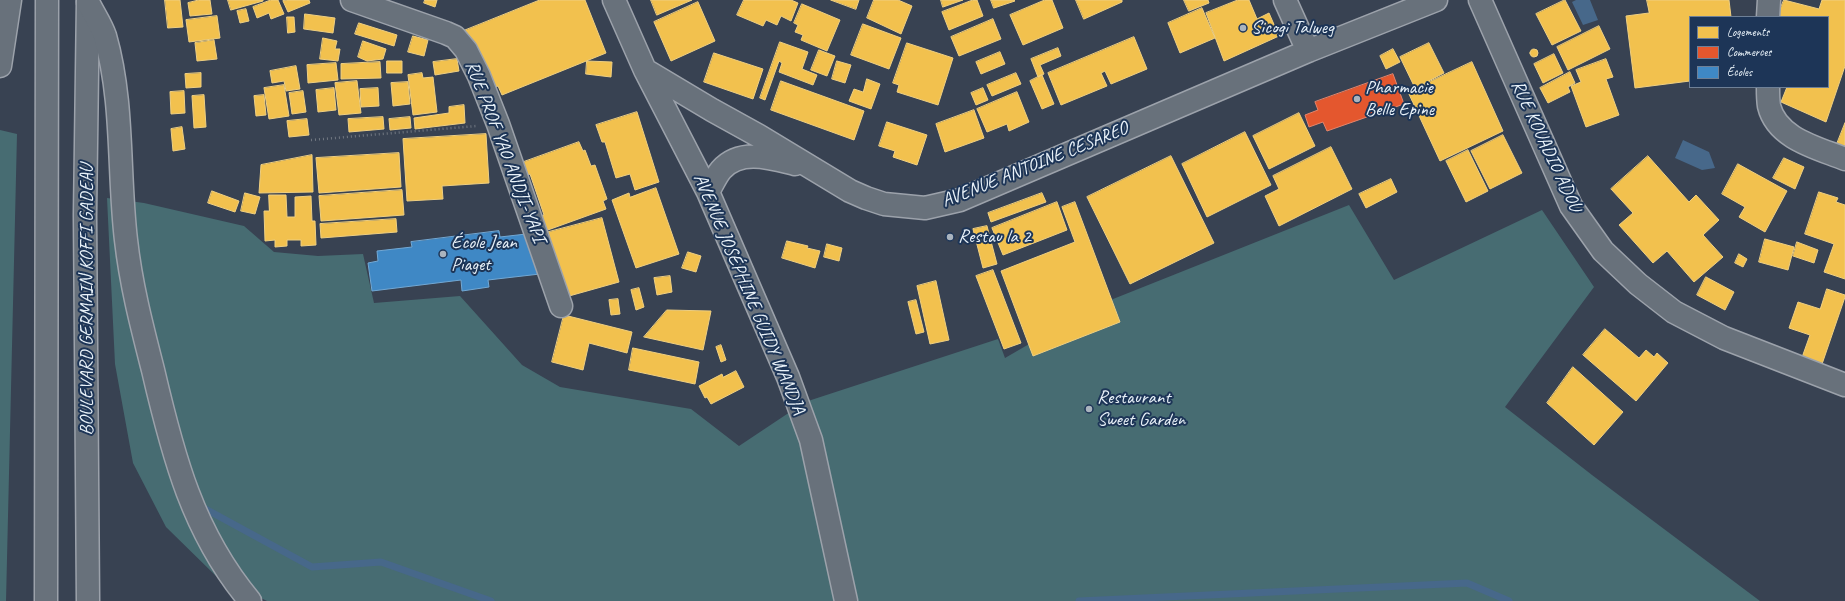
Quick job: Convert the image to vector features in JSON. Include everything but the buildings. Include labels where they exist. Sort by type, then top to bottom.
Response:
[{"type":"main road","points":[[0,66],[10,0]]},
{"type":"main road","points":[[46,601],[47,0]]},
{"type":"main road","name":"RUE PROF YAO ANDJI-YAPI","points":[[352,0],[455,37],[466,50],[479,76],[498,124],[561,306]]},
{"type":"main road","name":"AVENUE JOSÉPHINE GUIDY WANDJA","points":[[614,0],[645,70],[708,192],[785,370],[811,440],[846,601]]},
{"type":"main road","points":[[1286,0],[1308,51]]},
{"type":"main road","name":"AVENUE ANTOINE CESAREO","points":[[645,70],[850,191],[884,204],[926,208],[960,200],[1308,51],[1436,0]]},
{"type":"main road","name":"RUE KOUADIO ADOU","points":[[1480,0],[1571,206],[1603,251],[1638,284],[1674,312],[1724,338],[1845,385]]},
{"type":"main road","points":[[1768,0],[1768,16]]},
{"type":"main road","points":[[88,1],[104,34],[111,62],[116,97],[126,241],[141,327],[162,412],[185,488],[200,523],[218,558],[233,581],[250,601]]},
{"type":"main road","name":"BOULEVARD GERMAIN KOFFI GADEAU","points":[[88,1],[85,215],[88,601]]},
{"type":"main road","points":[[1768,88],[1770,107],[1780,128],[1801,142],[1845,159]]},
{"type":"main road","points":[[708,192],[721,170],[739,157],[750,156],[766,158],[811,167]]},
{"type":"path","points":[[311,140],[498,124]]},
{"type":"green space","points":[[0,130],[17,134],[6,601],[0,601]]},
{"type":"green space","points":[[107,198],[144,203],[244,226],[274,252],[318,256],[363,254],[374,303],[460,296],[522,365],[560,387],[691,409],[739,446],[805,402],[998,339],[1005,358],[1093,307],[1349,205],[1394,280],[1542,210],[1594,287],[1505,407],[1592,475],[1760,601],[267,601],[216,576],[166,527],[133,463],[115,364]]},
{"type":"water","points":[[1576,0],[1590,0],[1598,20],[1583,25],[1572,2]]},
{"type":"water","points":[[1683,140],[1709,152],[1715,168],[1702,170],[1675,158]]},
{"type":"waterway","points":[[200,506],[312,567],[381,562],[491,601]]},
{"type":"waterway","points":[[1079,601],[1467,583],[1509,601]]},
{"type":"place","name":"Sicogi Talweg","points":[[1243,28]]},
{"type":"place","name":"Pharmacie Belle Epine","points":[[1357,99]]},
{"type":"place","name":"Restau la 2","points":[[950,237]]},
{"type":"place","name":"École Jean Piaget","points":[[443,254]]},
{"type":"place","name":"Restaurant Sweet Garden","points":[[1089,409]]}]
